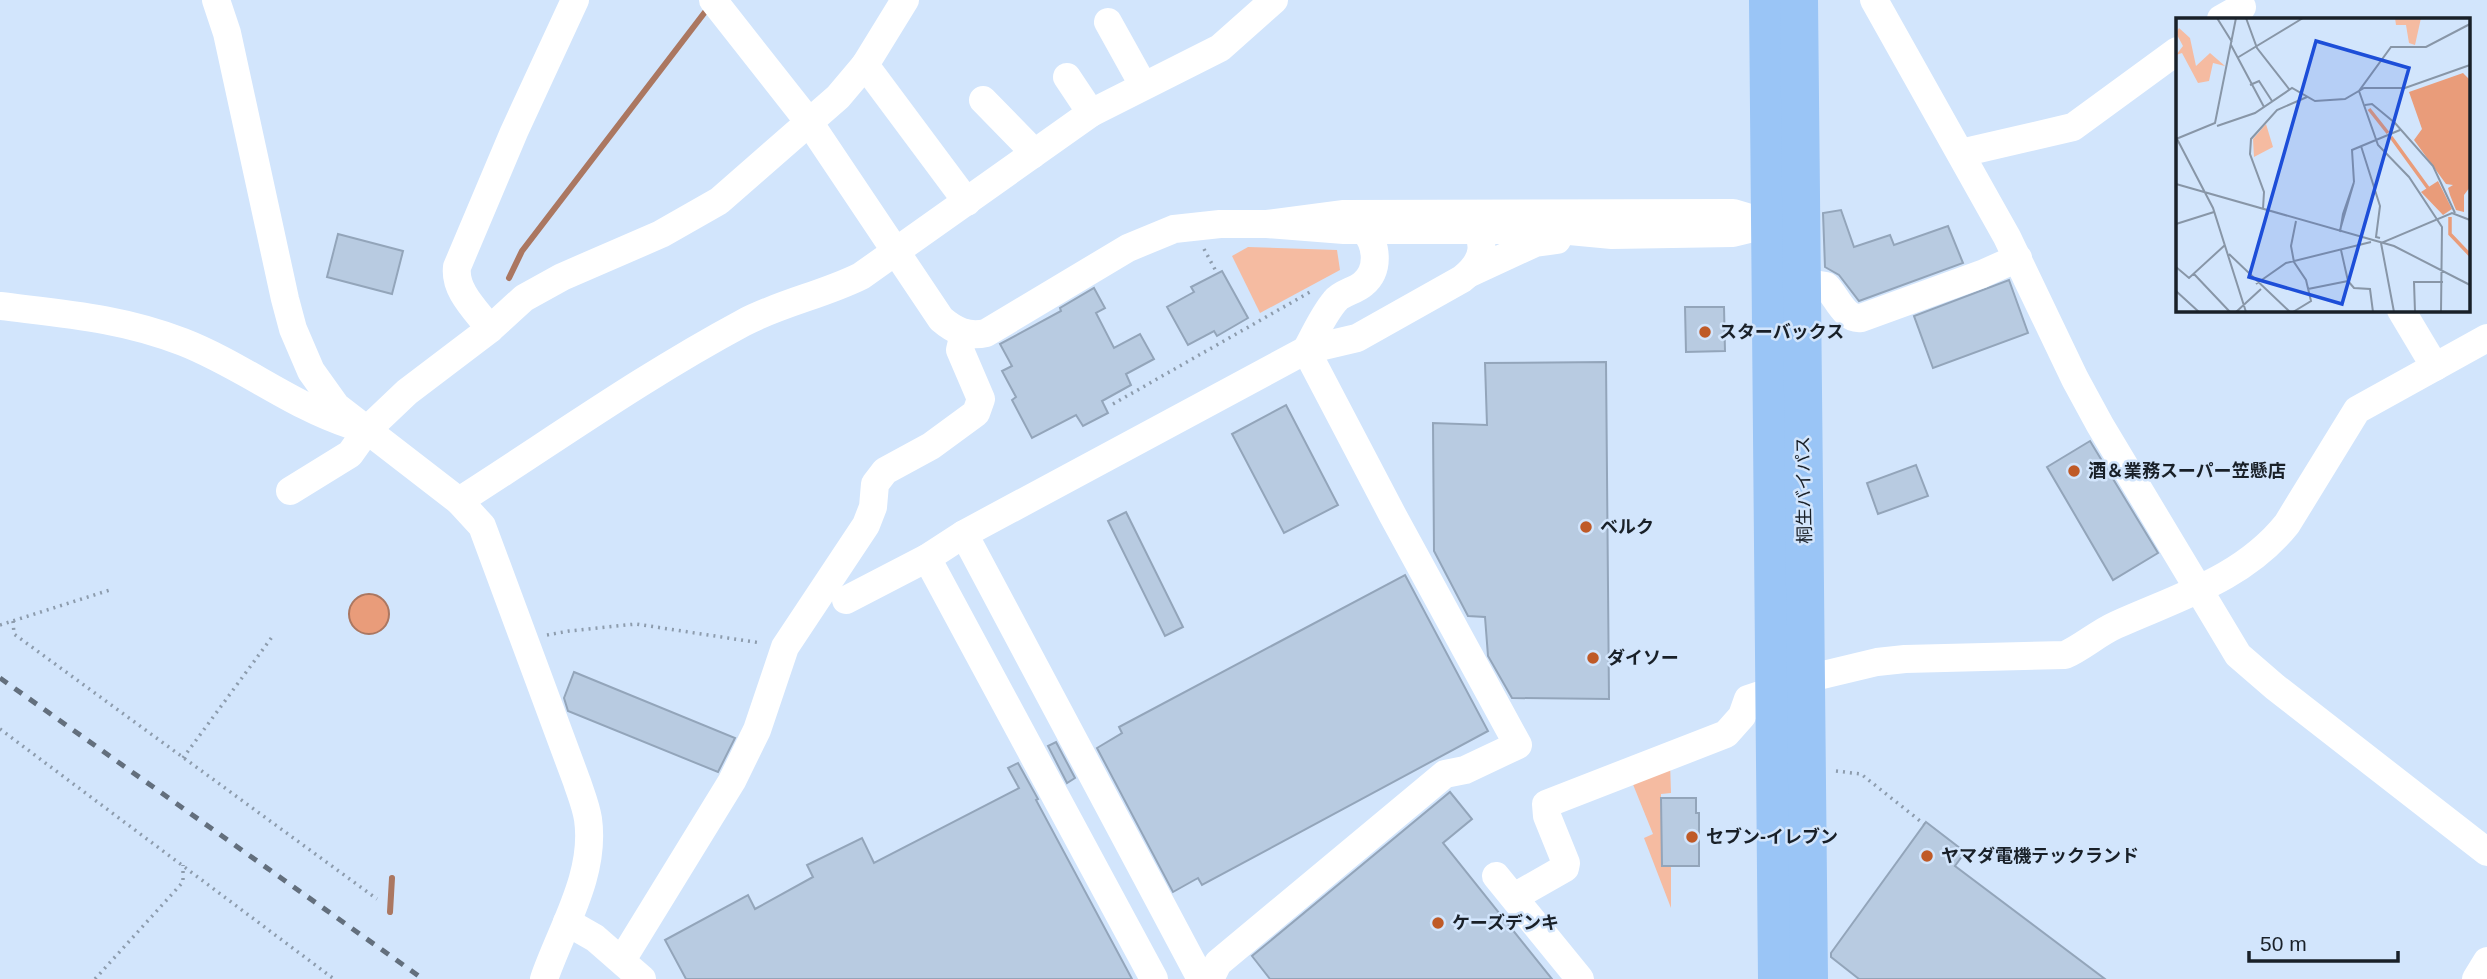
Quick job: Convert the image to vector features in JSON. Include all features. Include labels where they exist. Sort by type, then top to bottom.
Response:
[{"type":"highway","name":"桐生バイパス","points":[[1769,0],[1786,223],[1790,687],[1809,979]]},
{"type":"highway","name":"桐生バイパス","points":[[1777,979],[1790,687],[1801,282],[1786,223],[1800,0]]},
{"type":"street","points":[[216,0],[227,33],[293,328],[319,384],[336,406],[476,517],[488,537],[587,815],[589,841],[586,867],[544,979]]},
{"type":"street","points":[[490,329],[459,286],[456,278],[457,267],[514,132],[575,0]]},
{"type":"street","points":[[713,0],[809,122],[942,319],[964,333],[986,333],[1128,248],[1174,229],[1210,235],[1343,214],[1411,222],[1474,223],[1732,213],[1786,223]]},
{"type":"street","points":[[290,491],[350,454],[367,430],[407,392],[490,329],[524,298],[538,289],[661,234],[719,201],[838,97],[865,65],[905,0]]},
{"type":"street","points":[[1874,0],[2018,258],[2094,413],[2244,662],[2487,852]]},
{"type":"street","points":[[459,501],[602,407],[743,324],[861,276],[1091,113],[1220,47],[1257,5]]},
{"type":"street","points":[[1108,22],[1143,85]]},
{"type":"street","points":[[1961,153],[2073,127],[2176,52]]},
{"type":"street","points":[[865,65],[967,202]]},
{"type":"street","points":[[1067,77],[1091,113]]},
{"type":"street","points":[[984,100],[1025,143],[1032,155]]},
{"type":"street","points":[[1267,224],[1364,230],[1411,222]]},
{"type":"street","points":[[1307,350],[1336,299],[1381,274],[1397,239],[1411,222]]},
{"type":"street","points":[[1474,223],[1612,235]]},
{"type":"street","points":[[1470,273],[1481,254],[1483,243],[1474,223]]},
{"type":"street","points":[[846,600],[1307,350],[1357,338],[1470,273],[1535,243],[1612,235],[1733,233],[1786,223]]},
{"type":"street","points":[[1364,230],[1372,239],[1375,248],[1374,267],[1365,283]]},
{"type":"street","points":[[1801,282],[1826,286],[1849,315],[1861,318],[1969,279],[2018,258]]},
{"type":"street","points":[[0,306],[93,317],[154,332],[186,343],[316,413],[367,430]]},
{"type":"street","points":[[2402,312],[2435,367]]},
{"type":"street","points":[[567,922],[583,929],[632,970],[757,730],[785,647],[866,525],[873,507],[875,484],[885,471],[931,446],[976,413],[981,399],[960,350],[964,333]]},
{"type":"street","points":[[1514,897],[1565,868],[1566,863],[1545,809],[1546,804],[1727,734],[1742,716],[1748,699],[1877,662],[2065,655],[2112,626],[2199,590],[2250,560],[2276,537],[2357,410],[2487,338]]},
{"type":"street","points":[[1210,979],[1217,963],[1445,774],[1465,770],[1518,745],[1392,514],[1307,350]]},
{"type":"street","points":[[964,534],[1201,979]]},
{"type":"street","points":[[927,558],[1154,979]]},
{"type":"street","points":[[1496,876],[1580,979]]},
{"type":"street","points":[[2476,979],[2487,961]]},
{"type":"path","points":[[1210,235],[1217,273]]},
{"type":"path","points":[[1114,404],[1315,290]]},
{"type":"path","points":[[1,625],[113,589]]},
{"type":"path","points":[[12,621],[14,634],[377,898]]},
{"type":"path","points":[[525,642],[569,631],[636,624],[785,647]]},
{"type":"path","points":[[183,758],[272,637]]},
{"type":"path","points":[[0,729],[334,979]]},
{"type":"path","points":[[1834,771],[1861,774],[1924,824]]},
{"type":"path","points":[[95,979],[183,882],[183,865]]},
{"type":"shaded area","points":[[1248,247],[1337,250],[1340,270],[1260,313],[1232,256]]},
{"type":"shaded area","points":[[369,594],[377,595],[383,600],[388,606],[388,622],[383,628],[377,633],[369,634],[361,633],[355,628],[350,622],[349,614],[350,606],[355,600],[361,595]]},
{"type":"shaded area","points":[[1670,762],[1671,793],[1661,794],[1661,866],[1671,867],[1671,908],[1644,838],[1653,834],[1630,777]]},
{"type":"building","points":[[1841,210],[1854,247],[1890,235],[1894,245],[1948,226],[1963,263],[1859,301],[1839,275],[1825,267],[1823,213]]},
{"type":"building","points":[[338,234],[403,251],[392,294],[327,277]]},
{"type":"building","points":[[1222,271],[1248,318],[1217,336],[1214,331],[1188,345],[1167,307],[1194,292],[1191,287]]},
{"type":"building","points":[[2009,280],[2028,333],[1933,368],[1914,316]]},
{"type":"building","points":[[1094,288],[1105,308],[1096,313],[1114,348],[1140,334],[1154,359],[1126,374],[1131,385],[1102,401],[1108,413],[1083,426],[1076,415],[1032,438],[1012,400],[1016,397],[1002,371],[1012,366],[1000,344],[1061,311],[1060,308]]},
{"type":"building","points":[[1685,307],[1724,307],[1725,351],[1686,352]]},
{"type":"building","points":[[1606,362],[1609,699],[1512,698],[1488,656],[1485,617],[1468,616],[1434,551],[1433,423],[1487,425],[1485,363]]},
{"type":"building","points":[[1286,405],[1338,505],[1284,533],[1232,434]]},
{"type":"building","points":[[2090,441],[2158,553],[2113,580],[2047,467]]},
{"type":"building","points":[[1916,465],[1928,496],[1878,514],[1867,483]]},
{"type":"building","points":[[1126,512],[1183,627],[1165,636],[1108,521]]},
{"type":"building","points":[[1405,575],[1488,731],[1202,885],[1198,878],[1173,892],[1097,748],[1122,733],[1119,727]]},
{"type":"building","points":[[574,672],[735,738],[718,772],[568,711],[564,698]]},
{"type":"building","points":[[1056,742],[1075,778],[1067,783],[1048,746]]},
{"type":"building","points":[[1018,763],[1132,979],[686,979],[665,940],[748,895],[755,909],[813,877],[807,865],[862,838],[874,863],[1019,788],[1008,768]]},
{"type":"building","points":[[1450,792],[1472,819],[1443,843],[1552,979],[1270,979],[1252,956]]},
{"type":"building","points":[[1661,798],[1696,798],[1696,813],[1699,813],[1699,866],[1662,866]]},
{"type":"building","points":[[1926,822],[1965,852],[1955,866],[2105,979],[1859,979],[1831,957],[1831,953]]},
{"type":"waterway","points":[[509,278],[522,251],[705,12]]},
{"type":"waterway","points":[[390,912],[392,878]]},
{"type":"railway","points":[[0,678],[423,979]]},
{"type":"place","name":"スターバックス","points":[[1705,332]]},
{"type":"place","name":"酒＆業務スーパー笠懸店","points":[[2074,471]]},
{"type":"place","name":"ベルク","points":[[1586,527]]},
{"type":"place","name":"ダイソー","points":[[1593,658]]},
{"type":"place","name":"セブン-イレブン","points":[[1692,837]]},
{"type":"place","name":"ヤマダ電機テックランド","points":[[1927,856]]},
{"type":"place","name":"ケーズデンキ","points":[[1438,923]]}]
